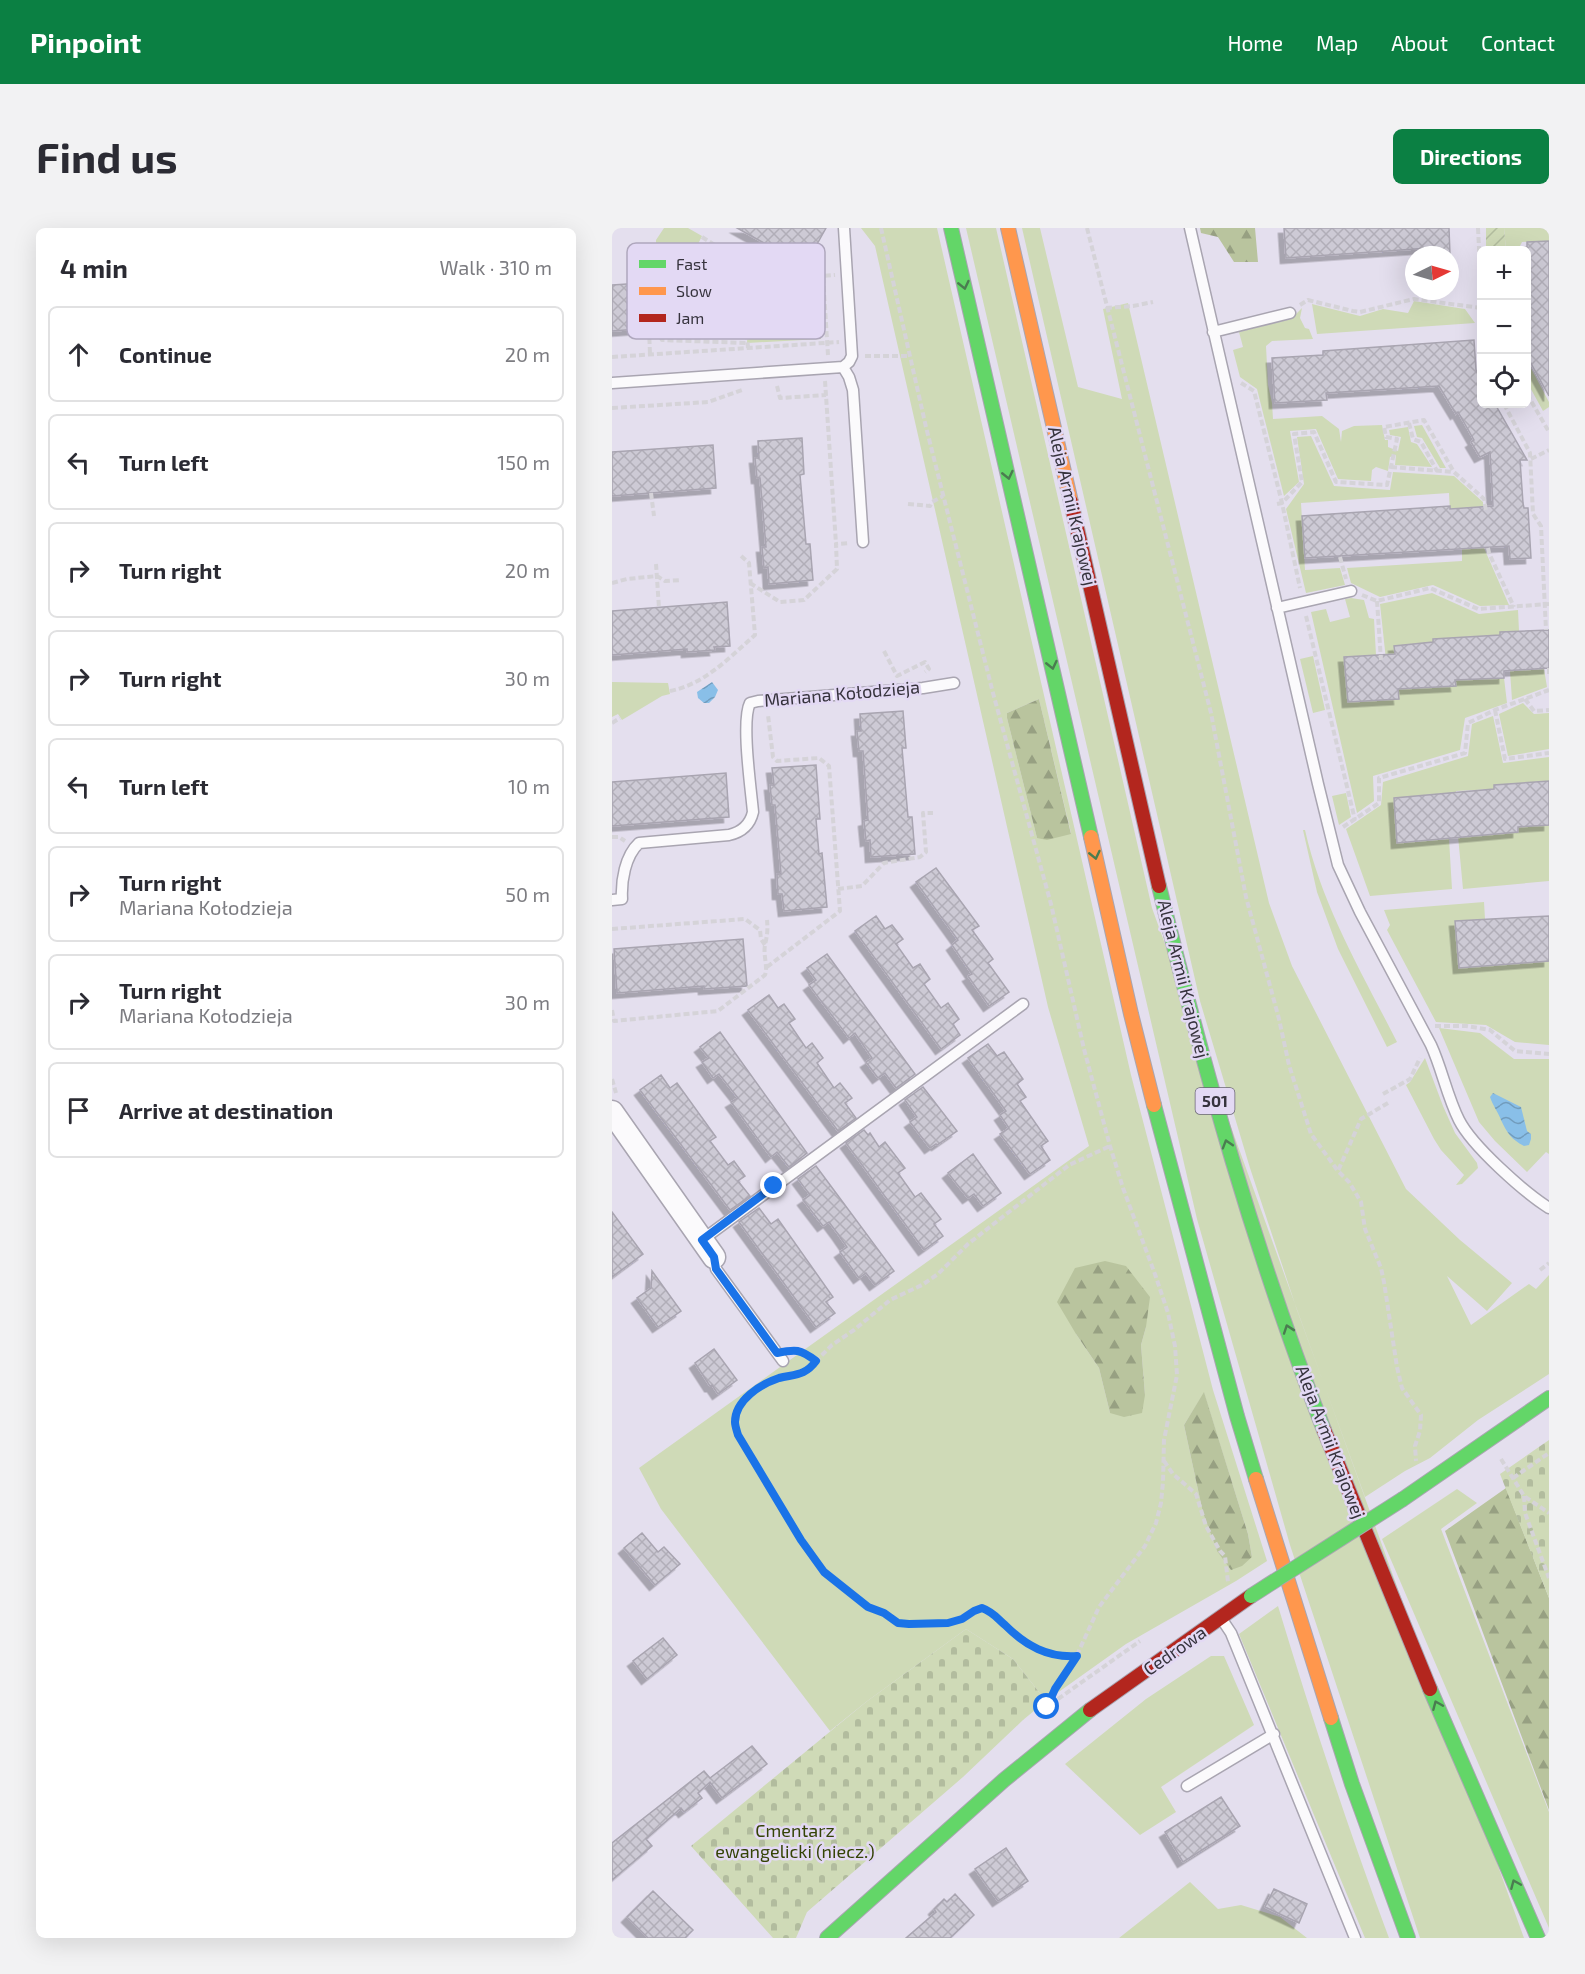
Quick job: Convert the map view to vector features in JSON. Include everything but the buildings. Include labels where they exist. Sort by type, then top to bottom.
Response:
[{"type":"main road","points":[[951,228],[1131,1014],[1175,1188],[1237,1416],[1268,1518],[1352,1784],[1408,1938]]},
{"type":"main road","name":"Aleja Armii Krajowej","points":[[1008,228],[1171,937],[1221,1121],[1256,1238],[1351,1502],[1538,1938]]},
{"type":"main road","name":"Cedrowa","points":[[827,1938],[1004,1780],[1084,1714],[1251,1596],[1403,1499],[1549,1398]]},
{"type":"street","points":[[612,1112],[708,1248]]},
{"type":"lane","points":[[612,382],[843,367],[849,363],[852,356],[844,228]]},
{"type":"lane","points":[[1190,228],[1338,865],[1360,912],[1439,1062],[1452,1103],[1465,1131],[1495,1162],[1549,1208]]},
{"type":"lane","points":[[1214,332],[1290,313]]},
{"type":"lane","points":[[843,367],[853,390],[863,542]]},
{"type":"lane","points":[[1277,608],[1350,592]]},
{"type":"lane","name":"Mariana Kołodzieja","points":[[612,900],[622,899],[621,885],[632,850],[639,843],[729,835],[738,833],[751,820],[753,812],[746,725],[747,709],[752,702],[923,688],[954,683]]},
{"type":"lane","points":[[780,1357],[716,1269],[708,1248],[1023,1004]]},
{"type":"lane","points":[[1221,1618],[1231,1632],[1274,1734],[1355,1938]]},
{"type":"lane","points":[[1187,1786],[1274,1734]]},
{"type":"path","points":[[881,228],[943,496],[1006,743],[1048,893],[1084,1049],[1110,1146],[1168,1313],[1175,1346],[1177,1375],[1164,1440],[1161,1503],[1156,1523],[1145,1546],[1099,1607],[1077,1656],[1055,1689],[1047,1707]]},
{"type":"path","points":[[1087,228],[1211,713],[1246,897],[1280,1019],[1299,1103],[1311,1134],[1349,1182],[1361,1202],[1365,1229],[1382,1275],[1402,1388],[1421,1415],[1420,1431],[1415,1446],[1416,1469]]},
{"type":"path","points":[[1478,228],[1482,300]]},
{"type":"path","points":[[702,237],[712,243]]},
{"type":"path","points":[[1316,302],[1353,312],[1414,299],[1477,307]]},
{"type":"path","points":[[1106,308],[1153,302]]},
{"type":"path","points":[[649,339],[650,354]]},
{"type":"path","points":[[662,339],[748,346]]},
{"type":"path","points":[[747,339],[748,346]]},
{"type":"path","points":[[612,357],[748,346],[851,341]]},
{"type":"path","points":[[852,356],[909,356]]},
{"type":"path","points":[[1237,380],[1254,391],[1354,819]]},
{"type":"path","points":[[770,385],[777,384],[780,398],[826,395]]},
{"type":"path","points":[[612,408],[708,402],[745,389]]},
{"type":"path","points":[[1531,401],[1549,432]]},
{"type":"path","points":[[1506,408],[1530,453],[1533,514],[1541,525],[1547,604],[1546,630]]},
{"type":"path","points":[[1280,503],[1302,482],[1294,434],[1314,432],[1336,482],[1387,485],[1397,438],[1386,437],[1384,427],[1424,420],[1454,472],[1484,499],[1486,511]]},
{"type":"path","points":[[1409,423],[1413,439],[1420,442],[1437,471]]},
{"type":"path","points":[[1531,459],[1549,450]]},
{"type":"path","points":[[1391,467],[1454,472]]},
{"type":"path","points":[[651,493],[654,516]]},
{"type":"path","points":[[908,504],[930,506],[932,502],[943,496]]},
{"type":"path","points":[[750,584],[780,602],[804,600],[837,569],[836,544],[863,542]]},
{"type":"path","points":[[1488,548],[1514,606]]},
{"type":"path","points":[[670,691],[687,687],[717,669],[755,635],[749,563],[739,554]]},
{"type":"path","points":[[1340,557],[1350,592]]},
{"type":"path","points":[[656,564],[659,608]]},
{"type":"path","points":[[612,583],[657,576],[664,581],[681,580]]},
{"type":"path","points":[[1381,660],[1378,600],[1430,588],[1478,609],[1547,604]]},
{"type":"path","points":[[885,651],[897,676],[921,664]]},
{"type":"path","points":[[1549,668],[1549,675]]},
{"type":"path","points":[[1331,836],[1379,803],[1379,778],[1465,753],[1468,723],[1495,710],[1549,690]]},
{"type":"path","points":[[1525,699],[1534,711],[1549,710]]},
{"type":"path","points":[[752,702],[769,716],[773,757],[777,761],[819,758],[829,766],[840,911],[767,966]]},
{"type":"path","points":[[1495,710],[1505,759],[1549,753]]},
{"type":"path","points":[[612,723],[620,718]]},
{"type":"path","points":[[838,889],[862,886],[884,862],[920,857],[926,852],[923,813],[933,813]]},
{"type":"path","points":[[612,929],[745,919],[760,930],[765,946],[767,966],[765,975],[718,1011],[614,1021],[612,1010]]},
{"type":"path","points":[[765,946],[768,938],[767,920]]},
{"type":"path","points":[[1424,1032],[1434,1026],[1466,1026],[1490,1030],[1515,1051],[1549,1054]]},
{"type":"path","points":[[1383,1094],[1410,1079],[1420,1057],[1418,1052]]},
{"type":"path","points":[[1338,1171],[1361,1119],[1388,1103]]},
{"type":"path","points":[[1077,1656],[1060,1657],[1042,1651],[1006,1626],[993,1613],[982,1608],[962,1619],[948,1623],[909,1624],[898,1623],[884,1613],[868,1607],[824,1572],[801,1540],[738,1435],[735,1422],[738,1408],[764,1384],[806,1372],[832,1345],[890,1300],[922,1285],[938,1274],[968,1244],[1069,1165],[1110,1146]]},
{"type":"path","points":[[1540,1270],[1549,1263]]},
{"type":"path","points":[[780,1357],[798,1350],[808,1354],[816,1361]]},
{"type":"path","points":[[1513,1478],[1549,1453]]},
{"type":"path","points":[[1499,1456],[1524,1496],[1549,1513]]},
{"type":"path","points":[[1164,1461],[1173,1474],[1196,1494],[1206,1526],[1225,1556],[1230,1589]]},
{"type":"path","points":[[1524,1496],[1525,1513],[1549,1578]]},
{"type":"green space","points":[[664,228],[688,228],[702,236],[698,243],[656,243]]},
{"type":"green space","points":[[861,228],[937,228],[1131,1075],[1213,1390],[1267,1561],[1126,1644],[1046,1701],[1013,1659],[966,1629],[830,1731],[661,1509],[639,1468],[1089,1146],[1048,1007],[875,246]],"holes":[[[1039,699],[1071,833],[1037,838],[1007,713]],[[1146,1327],[1141,1345],[1145,1395],[1110,1413],[1099,1368],[1076,1334]],[[1204,1393],[1248,1534],[1252,1557],[1217,1551],[1203,1513],[1184,1425]]]},
{"type":"green space","points":[[966,228],[996,228],[1152,908],[1524,1938],[1420,1938],[1290,1545],[1197,1219]]},
{"type":"green space","points":[[1022,228],[1040,228],[1078,387],[1122,399],[1103,309],[1128,303],[1269,903],[1292,966],[1406,1189],[1460,1240],[1512,1283],[1487,1311],[1447,1276],[1471,1325],[1529,1284],[1536,1289],[1549,1275],[1549,1374],[1478,1420],[1430,1458],[1365,1497],[1297,1310],[1250,1168],[1200,1001]]},
{"type":"green space","points":[[1200,228],[1255,228],[1258,262],[1234,262],[1218,237],[1201,233]]},
{"type":"green space","points":[[1486,228],[1504,228],[1506,246],[1486,246]]},
{"type":"green space","points":[[1504,228],[1549,228],[1549,241],[1522,242],[1520,246],[1506,246]]},
{"type":"green space","points":[[1414,301],[1465,309],[1475,323],[1317,334],[1312,304],[1360,316],[1383,309],[1408,313]]},
{"type":"green space","points":[[1302,308],[1300,318],[1305,328],[1309,329],[1313,339],[1272,341],[1266,346],[1273,419],[1322,416],[1339,429],[1341,442],[1342,431],[1354,426],[1382,425],[1385,440],[1388,440],[1388,447],[1398,451],[1401,437],[1390,435],[1389,430],[1408,427],[1411,442],[1417,444],[1432,467],[1395,465],[1396,455],[1390,457],[1388,471],[1376,467],[1372,470],[1371,481],[1338,479],[1316,429],[1290,431],[1299,482],[1284,496],[1257,389],[1240,377],[1233,350],[1243,347],[1239,332],[1291,319]]},
{"type":"green space","points":[[747,339],[821,339],[747,343]]},
{"type":"green space","points":[[1531,368],[1549,402],[1549,407],[1543,411],[1531,389]]},
{"type":"green space","points":[[1422,425],[1446,468],[1440,468],[1422,438],[1417,437],[1414,426]]},
{"type":"green space","points":[[1311,436],[1334,486],[1390,490],[1393,472],[1454,476],[1483,502],[1483,506],[1450,512],[1449,493],[1301,503],[1305,570],[1340,568],[1345,585],[1306,593],[1286,509],[1304,484],[1297,437]]},
{"type":"green space","points":[[1484,548],[1509,605],[1480,606],[1433,585],[1380,597],[1351,583],[1347,568],[1462,561],[1462,549]]},
{"type":"green space","points":[[1432,593],[1479,614],[1518,610],[1519,631],[1500,632],[1500,635],[1433,639],[1433,642],[1394,646],[1395,659],[1386,660],[1380,604]]},
{"type":"green space","points":[[1345,599],[1364,600],[1369,618],[1374,619],[1376,655],[1344,657],[1348,702],[1398,699],[1398,689],[1455,686],[1455,680],[1504,678],[1507,703],[1465,718],[1460,750],[1373,776],[1374,801],[1357,813],[1311,612],[1326,609],[1330,622],[1350,617]]},
{"type":"green space","points":[[1313,656],[1325,710],[1313,713],[1300,659]]},
{"type":"green space","points":[[1544,669],[1547,687],[1512,700],[1510,671]]},
{"type":"green space","points":[[612,682],[668,683],[670,694],[662,696],[622,720],[618,714],[612,717]]},
{"type":"green space","points":[[1039,699],[1071,834],[1047,840],[1037,838],[1007,718],[1007,713]]},
{"type":"green space","points":[[1523,703],[1534,714],[1549,713],[1549,749],[1508,756],[1499,714]]},
{"type":"green space","points":[[1493,716],[1503,763],[1549,757],[1549,781],[1495,785],[1494,789],[1456,791],[1456,799],[1445,794],[1394,798],[1397,843],[1449,839],[1452,889],[1370,896],[1346,829],[1381,805],[1383,782],[1468,756],[1472,724]]},
{"type":"green space","points":[[1346,793],[1351,817],[1339,825],[1332,796]]},
{"type":"green space","points":[[1549,825],[1549,881],[1463,889],[1458,836],[1518,832],[1518,827]]},
{"type":"green space","points":[[1303,830],[1305,830],[1312,858],[1332,912],[1397,1042],[1387,1047],[1338,949],[1317,892]]},
{"type":"green space","points":[[1484,902],[1485,919],[1455,922],[1459,967],[1549,961],[1549,1045],[1515,1042],[1486,1025],[1436,1022],[1387,930],[1390,925],[1384,910]]},
{"type":"green space","points":[[1439,1028],[1480,1033],[1514,1059],[1549,1059],[1549,1154],[1546,1152],[1527,1172],[1479,1122]]},
{"type":"green space","points":[[1425,1058],[1455,1133],[1477,1163],[1478,1168],[1462,1184],[1456,1185],[1464,1175],[1441,1150],[1406,1085]]},
{"type":"green space","points":[[1105,1261],[1126,1266],[1150,1297],[1141,1345],[1145,1395],[1142,1413],[1124,1417],[1110,1413],[1099,1368],[1057,1302],[1075,1268]]},
{"type":"green space","points":[[1204,1392],[1248,1534],[1252,1557],[1242,1566],[1231,1570],[1217,1551],[1203,1513],[1184,1425]]},
{"type":"green space","points":[[1549,1440],[1549,1598],[1500,1474]]},
{"type":"green space","points":[[1506,1488],[1549,1598],[1549,1810],[1445,1531]]},
{"type":"green space","points":[[1457,1489],[1477,1503],[1441,1529],[1549,1812],[1549,1928],[1382,1539]]},
{"type":"green space","points":[[1278,1606],[1331,1773],[1389,1938],[1365,1938],[1239,1634]]},
{"type":"green space","name":"Cmentarz ewangelicki (niecz.)","points":[[966,1629],[1013,1659],[1046,1701],[963,1777],[807,1912],[796,1938],[773,1938],[691,1846],[866,1702]]},
{"type":"green space","points":[[1211,1656],[1224,1656],[1254,1725],[1161,1787],[1176,1812],[1140,1835],[1065,1764],[1146,1699]]},
{"type":"green space","points":[[1190,1882],[1218,1909],[1241,1905],[1280,1917],[1307,1938],[1119,1938]]},
{"type":"water","points":[[712,682],[718,690],[709,703],[704,703],[698,698],[697,692]]},
{"type":"water","points":[[1493,1093],[1521,1107],[1527,1131],[1531,1134],[1529,1145],[1524,1146],[1507,1132],[1490,1097]]},
{"type":"traffic: fast","points":[[951,228],[1091,837]]},
{"type":"traffic: fast","points":[[1159,886],[1232,1161],[1275,1296],[1324,1430]]},
{"type":"traffic: fast","points":[[1154,1105],[1256,1479]]},
{"type":"traffic: fast","points":[[1403,1499],[1549,1398]]},
{"type":"traffic: fast","points":[[1251,1596],[1403,1499]]},
{"type":"traffic: fast","points":[[1430,1689],[1538,1938]]},
{"type":"traffic: fast","points":[[827,1938],[1004,1780],[1090,1710]]},
{"type":"traffic: fast","points":[[1331,1718],[1352,1784],[1408,1938]]},
{"type":"traffic: slow","points":[[1008,228],[1071,502]]},
{"type":"traffic: slow","points":[[1091,837],[1154,1105]]},
{"type":"traffic: slow","points":[[1256,1479],[1331,1718]]},
{"type":"traffic: jam","points":[[1071,502],[1159,886]]},
{"type":"traffic: jam","points":[[1324,1430],[1430,1689]]},
{"type":"traffic: jam","points":[[1090,1710],[1251,1596]]},
{"type":"route","points":[[774,1186],[702,1240],[714,1257],[716,1269],[777,1353],[798,1350],[808,1354],[816,1361],[806,1372],[764,1384],[749,1396],[738,1408],[735,1422],[738,1435],[801,1540],[824,1572],[868,1607],[884,1613],[898,1623],[909,1624],[948,1623],[962,1619],[982,1608],[989,1610],[1026,1642],[1042,1651],[1060,1657],[1077,1656],[1055,1689],[1047,1707]]}]
